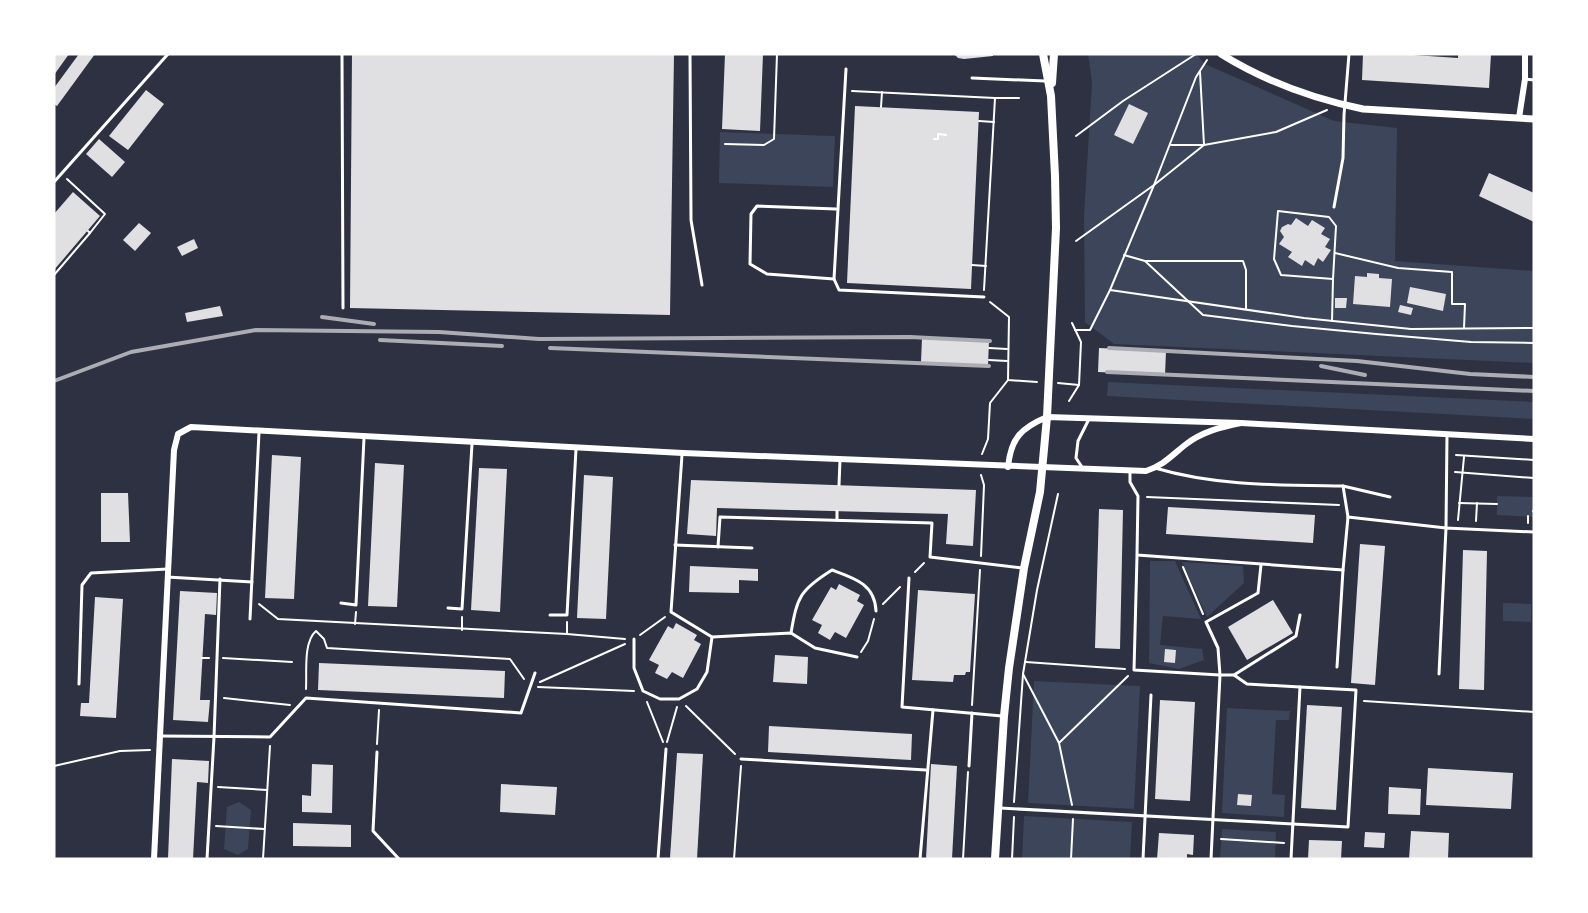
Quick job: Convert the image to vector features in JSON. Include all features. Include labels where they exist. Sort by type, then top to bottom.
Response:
[{"type":"main road","points":[[1043,54],[1051,96]]},
{"type":"main road","points":[[995,859],[1008,668],[1024,568],[1040,492],[1047,417],[1056,228],[1056,176],[1051,96],[1054,54]]},
{"type":"street","points":[[1221,54],[1270,79],[1342,105],[1363,109],[1534,119]]},
{"type":"street","points":[[1519,118],[1525,79],[1525,54]]},
{"type":"street","points":[[1008,467],[1012,444],[1020,433],[1032,423],[1047,417],[1241,423],[1534,439]]},
{"type":"street","points":[[154,859],[174,450],[178,434],[191,427],[683,453],[1146,471],[1173,457],[1184,446],[1203,434],[1241,423]]},
{"type":"lane","points":[[54,182],[168,54]]},
{"type":"lane","points":[[342,54],[343,308]]},
{"type":"lane","points":[[690,54],[691,220],[702,285]]},
{"type":"lane","points":[[1334,207],[1343,158],[1342,105],[1349,54]]},
{"type":"lane","points":[[846,69],[834,279],[839,290],[984,297]]},
{"type":"lane","points":[[972,78],[1048,81]]},
{"type":"lane","points":[[1525,79],[1534,80]]},
{"type":"lane","points":[[834,279],[767,274],[750,264],[751,214],[757,206],[837,209]]},
{"type":"lane","points":[[1084,469],[1078,464],[1076,458],[1078,441],[1090,418]]},
{"type":"lane","points":[[250,619],[259,430]]},
{"type":"lane","points":[[1439,674],[1446,528],[1447,435]]},
{"type":"lane","points":[[341,603],[356,605],[364,436]]},
{"type":"lane","points":[[448,608],[462,609],[472,442]]},
{"type":"lane","points":[[550,615],[567,615],[576,447]]},
{"type":"lane","points":[[683,453],[671,612],[712,637],[791,633],[815,648],[857,657]]},
{"type":"lane","points":[[839,485],[840,459]]},
{"type":"lane","points":[[1155,468],[1185,477],[1253,483],[1342,486],[1390,497]]},
{"type":"lane","points":[[1130,470],[1130,482],[1138,496],[1134,670],[1234,675],[1296,636],[1300,615]]},
{"type":"lane","points":[[1337,667],[1348,517],[1342,486]]},
{"type":"lane","points":[[837,511],[837,520]]},
{"type":"lane","points":[[718,547],[720,517],[932,523],[930,557],[1024,568]]},
{"type":"lane","points":[[1348,517],[1446,528],[1534,532]]},
{"type":"lane","points":[[675,545],[752,548]]},
{"type":"lane","points":[[1137,555],[1343,570]]},
{"type":"lane","points":[[1211,859],[1220,675],[1218,648],[1206,622],[1258,593],[1261,565]]},
{"type":"lane","points":[[79,684],[82,585],[92,573],[168,568]]},
{"type":"lane","points":[[791,633],[795,606],[808,585],[832,570],[858,579],[876,598],[876,611]]},
{"type":"lane","points":[[168,578],[252,582]]},
{"type":"lane","points":[[909,578],[902,707],[1004,716]]},
{"type":"lane","points":[[207,859],[220,579]]},
{"type":"lane","points":[[634,639],[634,668],[643,692],[660,699],[679,699],[697,688],[706,672],[712,637]]},
{"type":"lane","points":[[160,736],[270,737],[306,698],[521,713],[535,673]]},
{"type":"lane","points":[[999,808],[1348,827],[1356,690],[1247,684],[1234,675]]},
{"type":"lane","points":[[1291,859],[1300,687]]},
{"type":"lane","points":[[1143,859],[1151,695]]},
{"type":"lane","points":[[920,859],[933,710]]},
{"type":"lane","points":[[969,766],[972,713]]},
{"type":"lane","points":[[658,859],[666,749]]},
{"type":"lane","points":[[377,752],[373,831],[399,859]]},
{"type":"lane","points":[[741,759],[926,770]]},
{"type":"path","points":[[725,144],[764,145],[774,139],[777,54]]},
{"type":"path","points":[[1076,136],[1123,101],[1196,54]]},
{"type":"path","points":[[1076,330],[1090,330],[1110,290],[1200,69],[1207,60]]},
{"type":"path","points":[[1200,69],[1204,145]]},
{"type":"path","points":[[844,91],[1019,98]]},
{"type":"path","points":[[881,107],[882,92]]},
{"type":"path","points":[[995,98],[984,297],[1009,317],[1008,371]]},
{"type":"path","points":[[1170,145],[1204,145],[1276,132],[1342,105]]},
{"type":"path","points":[[979,121],[994,122]]},
{"type":"path","points":[[934,139],[938,138],[938,134],[946,135]]},
{"type":"path","points":[[1076,241],[1154,185],[1204,145]]},
{"type":"path","points":[[54,275],[105,214],[61,173]]},
{"type":"path","points":[[94,211],[97,206]]},
{"type":"path","points":[[1332,321],[1336,226],[1329,217],[1278,212],[1274,258],[1281,275],[1333,279]]},
{"type":"path","points":[[1335,253],[1398,268],[1452,272],[1452,304],[1465,304],[1464,329]]},
{"type":"path","points":[[1124,255],[1145,261],[1243,261],[1246,270],[1246,309]]},
{"type":"path","points":[[1145,261],[1203,315],[1281,325],[1471,342],[1534,343]]},
{"type":"path","points":[[972,265],[986,266]]},
{"type":"path","points":[[1110,290],[1332,321],[1411,329],[1534,328]]},
{"type":"path","points":[[1069,401],[1079,385],[1081,342],[1072,323]]},
{"type":"path","points":[[989,348],[1008,349]]},
{"type":"path","points":[[989,360],[1008,361]]},
{"type":"path","points":[[972,713],[984,485],[982,453],[988,439],[990,403],[1008,380]]},
{"type":"path","points":[[1447,454],[1534,460]]},
{"type":"path","points":[[1457,528],[1464,456]]},
{"type":"path","points":[[1446,471],[1534,478]]},
{"type":"path","points":[[1012,859],[1023,674],[1037,590],[1058,494]]},
{"type":"path","points":[[1138,496],[1346,505]]},
{"type":"path","points":[[1459,503],[1497,504]]},
{"type":"path","points":[[1475,529],[1478,504]]},
{"type":"path","points":[[1179,558],[1206,622]]},
{"type":"path","points":[[251,598],[278,619],[634,639]]},
{"type":"path","points":[[355,624],[356,605]]},
{"type":"path","points":[[462,609],[462,630]]},
{"type":"path","points":[[857,657],[868,641],[876,611]]},
{"type":"path","points":[[529,686],[547,680],[634,639],[671,612]]},
{"type":"path","points":[[567,615],[567,634]]},
{"type":"path","points":[[306,698],[308,646],[310,636],[316,631],[324,639],[327,648],[510,659],[529,686]]},
{"type":"path","points":[[202,658],[292,662]]},
{"type":"path","points":[[1026,662],[1134,670]]},
{"type":"path","points":[[1059,743],[1134,670]]},
{"type":"path","points":[[1023,674],[1059,743],[1074,812],[1071,859]]},
{"type":"path","points":[[529,686],[643,692],[666,749]]},
{"type":"path","points":[[216,697],[300,706]]},
{"type":"path","points":[[666,749],[679,699],[741,759],[734,859]]},
{"type":"path","points":[[1355,700],[1534,712]]},
{"type":"path","points":[[377,752],[380,703]]},
{"type":"path","points":[[263,859],[270,737]]},
{"type":"path","points":[[54,766],[120,751],[159,749]]},
{"type":"path","points":[[963,859],[969,766]]},
{"type":"path","points":[[211,787],[267,790]]},
{"type":"path","points":[[209,826],[265,829]]},
{"type":"path","points":[[1212,838],[1292,843]]},
{"type":"shaded area","points":[[1088,54],[1196,54],[1205,64],[1334,121],[1397,128],[1395,261],[1534,271],[1534,363],[1114,344],[1085,322],[1084,215],[1092,83]]},
{"type":"shaded area","points":[[720,132],[835,136],[833,187],[719,183]]},
{"type":"shaded area","points":[[1108,382],[1534,402],[1534,419],[1107,396]]},
{"type":"shaded area","points":[[1497,496],[1534,497],[1533,517],[1497,515]]},
{"type":"shaded area","points":[[1150,561],[1175,561],[1201,619],[1163,616],[1160,645],[1202,649],[1204,660],[1179,669],[1149,663]]},
{"type":"shaded area","points":[[1182,562],[1243,566],[1244,583],[1207,617]]},
{"type":"shaded area","points":[[1503,603],[1531,604],[1531,622],[1503,621]]},
{"type":"shaded area","points":[[1034,681],[1140,686],[1134,809],[1028,803]]},
{"type":"shaded area","points":[[1227,708],[1290,711],[1289,720],[1276,720],[1272,794],[1285,795],[1284,817],[1222,813]]},
{"type":"shaded area","points":[[239,802],[251,810],[248,849],[238,855],[224,849],[227,807]]},
{"type":"shaded area","points":[[1024,816],[1132,822],[1130,859],[1022,859]]},
{"type":"shaded area","points":[[1222,829],[1276,832],[1275,859],[1220,859]]},
{"type":"building","points":[[54,54],[69,54],[54,75]]},
{"type":"building","points":[[79,54],[95,54],[57,106],[54,104],[54,88]]},
{"type":"building","points":[[352,54],[674,54],[670,315],[350,308]]},
{"type":"building","points":[[725,54],[763,54],[760,131],[722,129]]},
{"type":"building","points":[[954,54],[993,54],[993,56],[964,59]]},
{"type":"building","points":[[1363,54],[1458,58],[1458,54],[1491,54],[1489,88],[1362,80]]},
{"type":"building","points":[[146,90],[164,104],[128,150],[109,136]]},
{"type":"building","points":[[1129,104],[1148,113],[1133,144],[1114,135]]},
{"type":"building","points":[[855,106],[979,112],[971,289],[847,283]]},
{"type":"building","points":[[99,139],[125,162],[112,177],[86,154]]},
{"type":"building","points":[[1489,173],[1534,193],[1534,222],[1479,196]]},
{"type":"building","points":[[73,192],[100,216],[54,270],[54,214]]},
{"type":"building","points":[[1296,218],[1308,226],[1312,220],[1325,228],[1321,234],[1330,239],[1325,247],[1331,250],[1323,262],[1318,258],[1314,266],[1305,260],[1302,266],[1288,257],[1292,252],[1279,244],[1284,237],[1280,231],[1282,227],[1291,225]]},
{"type":"building","points":[[139,223],[151,233],[135,251],[123,240]]},
{"type":"building","points":[[194,239],[198,248],[182,256],[177,247]]},
{"type":"building","points":[[1367,273],[1379,274],[1379,278],[1392,279],[1390,307],[1353,304],[1355,276],[1367,277]]},
{"type":"building","points":[[1410,287],[1446,294],[1443,311],[1407,303]]},
{"type":"building","points":[[1335,298],[1347,298],[1346,308],[1335,308]]},
{"type":"building","points":[[1400,305],[1413,308],[1411,315],[1398,312]]},
{"type":"building","points":[[220,306],[223,316],[187,322],[185,313]]},
{"type":"building","points":[[922,338],[989,341],[988,365],[921,362]]},
{"type":"building","points":[[1099,348],[1166,351],[1165,375],[1098,372]]},
{"type":"building","points":[[272,455],[301,457],[294,599],[265,598]]},
{"type":"building","points":[[375,463],[404,465],[397,607],[368,606]]},
{"type":"building","points":[[479,468],[507,469],[500,612],[471,610]]},
{"type":"building","points":[[584,475],[613,477],[606,619],[577,618]]},
{"type":"building","points":[[691,480],[976,490],[973,546],[946,544],[948,514],[717,508],[716,536],[687,534]]},
{"type":"building","points":[[101,493],[128,493],[130,542],[101,542]]},
{"type":"building","points":[[1168,507],[1315,515],[1313,543],[1166,534]]},
{"type":"building","points":[[1099,509],[1123,510],[1120,649],[1095,648]]},
{"type":"building","points":[[1360,544],[1385,546],[1375,685],[1351,683]]},
{"type":"building","points":[[1463,550],[1487,551],[1484,690],[1459,689]]},
{"type":"building","points":[[690,566],[758,569],[758,581],[739,580],[739,593],[689,592]]},
{"type":"building","points":[[839,584],[860,595],[857,601],[864,605],[846,638],[835,632],[830,640],[818,633],[822,625],[812,620],[831,587],[836,590]]},
{"type":"building","points":[[918,590],[975,594],[970,672],[966,672],[965,675],[954,675],[953,682],[912,680]]},
{"type":"building","points":[[180,591],[217,593],[216,615],[205,614],[200,700],[210,700],[208,722],[173,720]]},
{"type":"building","points":[[95,597],[123,599],[116,718],[80,716],[81,703],[89,703]]},
{"type":"building","points":[[1273,600],[1293,633],[1247,660],[1228,627]]},
{"type":"building","points":[[676,623],[697,635],[694,640],[701,644],[683,678],[672,672],[667,679],[655,673],[659,665],[649,660],[668,626],[673,629]]},
{"type":"building","points":[[1165,649],[1176,650],[1175,663],[1164,662]]},
{"type":"building","points":[[775,655],[808,657],[807,684],[773,682]]},
{"type":"building","points":[[319,663],[505,671],[504,698],[318,690]]},
{"type":"building","points":[[1160,700],[1195,702],[1190,801],[1155,799]]},
{"type":"building","points":[[1307,705],[1342,707],[1336,810],[1301,808]]},
{"type":"building","points":[[769,726],[912,734],[911,760],[768,752]]},
{"type":"building","points":[[677,753],[703,754],[697,859],[670,858]]},
{"type":"building","points":[[172,759],[209,761],[208,783],[197,782],[193,859],[168,859]]},
{"type":"building","points":[[312,764],[333,765],[332,813],[302,812],[302,795],[311,796]]},
{"type":"building","points":[[931,764],[957,766],[952,859],[926,859]]},
{"type":"building","points":[[1428,768],[1513,773],[1511,809],[1426,805]]},
{"type":"building","points":[[501,784],[557,787],[555,815],[500,812]]},
{"type":"building","points":[[1389,787],[1421,789],[1420,815],[1388,814]]},
{"type":"building","points":[[1238,794],[1252,795],[1251,806],[1237,805]]},
{"type":"building","points":[[293,823],[351,825],[351,847],[293,846]]},
{"type":"building","points":[[1411,831],[1449,833],[1448,859],[1409,859]]},
{"type":"building","points":[[1365,832],[1385,833],[1384,848],[1364,847]]},
{"type":"building","points":[[1159,833],[1194,835],[1193,855],[1187,854],[1187,859],[1157,859]]},
{"type":"building","points":[[1309,840],[1342,841],[1341,859],[1308,859]]},
{"type":"railway","points":[[322,317],[374,324]]},
{"type":"railway","points":[[54,381],[131,352],[256,330],[439,332],[539,339],[910,337],[990,341]]},
{"type":"railway","points":[[380,340],[502,346]]},
{"type":"railway","points":[[550,348],[989,366]]},
{"type":"railway","points":[[1109,348],[1357,361],[1470,374],[1534,377]]},
{"type":"railway","points":[[1321,366],[1365,375]]},
{"type":"railway","points":[[1107,372],[1534,391]]}]
